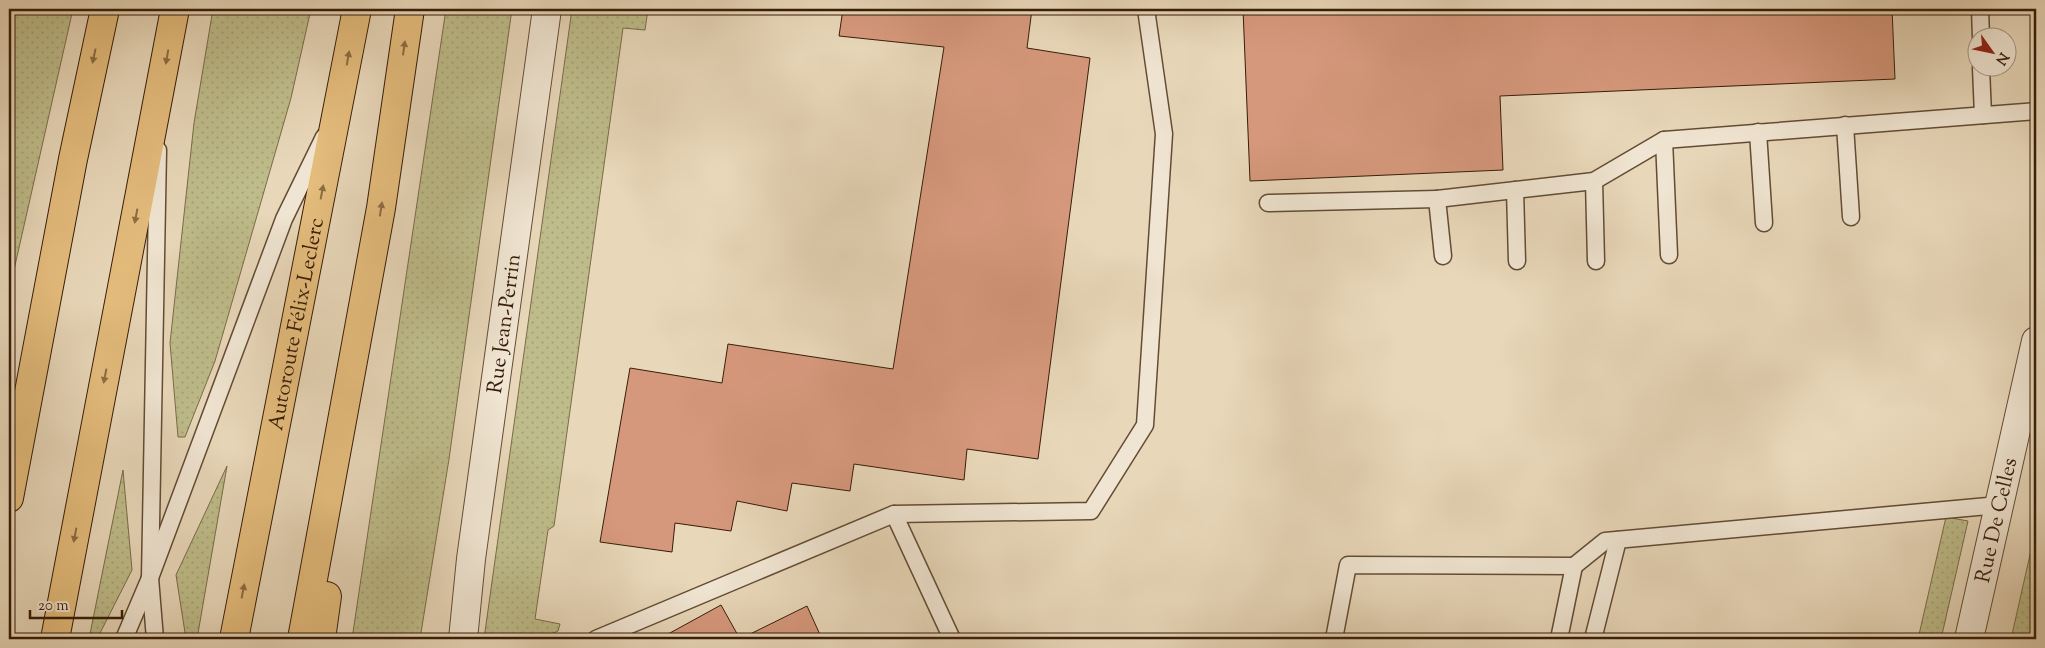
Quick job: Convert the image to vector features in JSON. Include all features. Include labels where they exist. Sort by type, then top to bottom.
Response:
[{"type":"highway","points":[[9,498],[73,159],[105,9]]},
{"type":"highway","points":[[55,639],[175,9]]},
{"type":"highway","name":"Autoroute Félix-Leclerc","points":[[234,639],[357,9]]},
{"type":"highway","points":[[322,639],[372,257],[410,9]]},
{"type":"highway","points":[[9,418],[73,159]]},
{"type":"highway","points":[[302,639],[372,257]]},
{"type":"street","name":"Rue Jean-Perrin","points":[[463,639],[471,559],[547,9]]},
{"type":"street","name":"Rue De Celles","points":[[1969,639],[2035,354]]},
{"type":"lane","points":[[596,639],[894,514],[1092,511],[1145,425],[1164,134],[1146,9]]},
{"type":"lane","points":[[1980,9],[1980,28]]},
{"type":"lane","points":[[1982,78],[1983,115]]},
{"type":"lane","points":[[155,639],[150,578],[159,98]]},
{"type":"lane","points":[[124,639],[150,578],[284,218],[339,106]]},
{"type":"lane","points":[[1268,203],[1437,199],[1594,181],[1664,140],[2036,111]]},
{"type":"lane","points":[[1845,125],[1851,217]]},
{"type":"lane","points":[[1758,132],[1764,223]]},
{"type":"lane","points":[[1664,140],[1669,255]]},
{"type":"lane","points":[[1594,181],[1596,261]]},
{"type":"lane","points":[[1515,190],[1517,261]]},
{"type":"lane","points":[[1437,199],[1443,256]]},
{"type":"lane","points":[[1334,639],[1348,565],[1574,566],[1605,541],[1999,505]]},
{"type":"lane","points":[[894,514],[952,639]]},
{"type":"lane","points":[[1593,639],[1618,540]]},
{"type":"lane","points":[[1559,639],[1574,566]]},
{"type":"shaded area","points":[[10,9],[73,9],[9,292],[9,15]]},
{"type":"shaded area","points":[[213,9],[311,9],[291,98],[215,361],[185,437],[178,437],[170,343],[194,123]]},
{"type":"shaded area","points":[[446,9],[512,9],[449,459],[420,639],[352,639]]},
{"type":"shaded area","points":[[572,9],[648,9],[645,30],[623,28],[554,526],[548,530],[535,619],[560,624],[558,631],[540,639],[484,639]]},
{"type":"shaded area","points":[[227,466],[197,639],[186,639],[176,575]]},
{"type":"shaded area","points":[[123,470],[132,570],[97,639],[89,639]]},
{"type":"shaded area","points":[[1946,517],[1968,521],[1941,639],[1918,639]]},
{"type":"shaded area","points":[[2036,528],[2036,639],[2011,639]]},
{"type":"building","points":[[843,9],[1032,9],[1027,48],[1090,58],[1038,459],[967,449],[964,480],[854,464],[850,491],[792,483],[787,511],[737,501],[731,531],[675,523],[672,552],[600,542],[630,368],[722,383],[728,344],[893,369],[944,47],[839,36]]},
{"type":"building","points":[[1243,9],[1892,9],[1895,79],[1500,96],[1503,170],[1250,181]]},
{"type":"building","points":[[721,605],[740,639],[659,639]]},
{"type":"building","points":[[807,606],[822,639],[740,639]]}]
